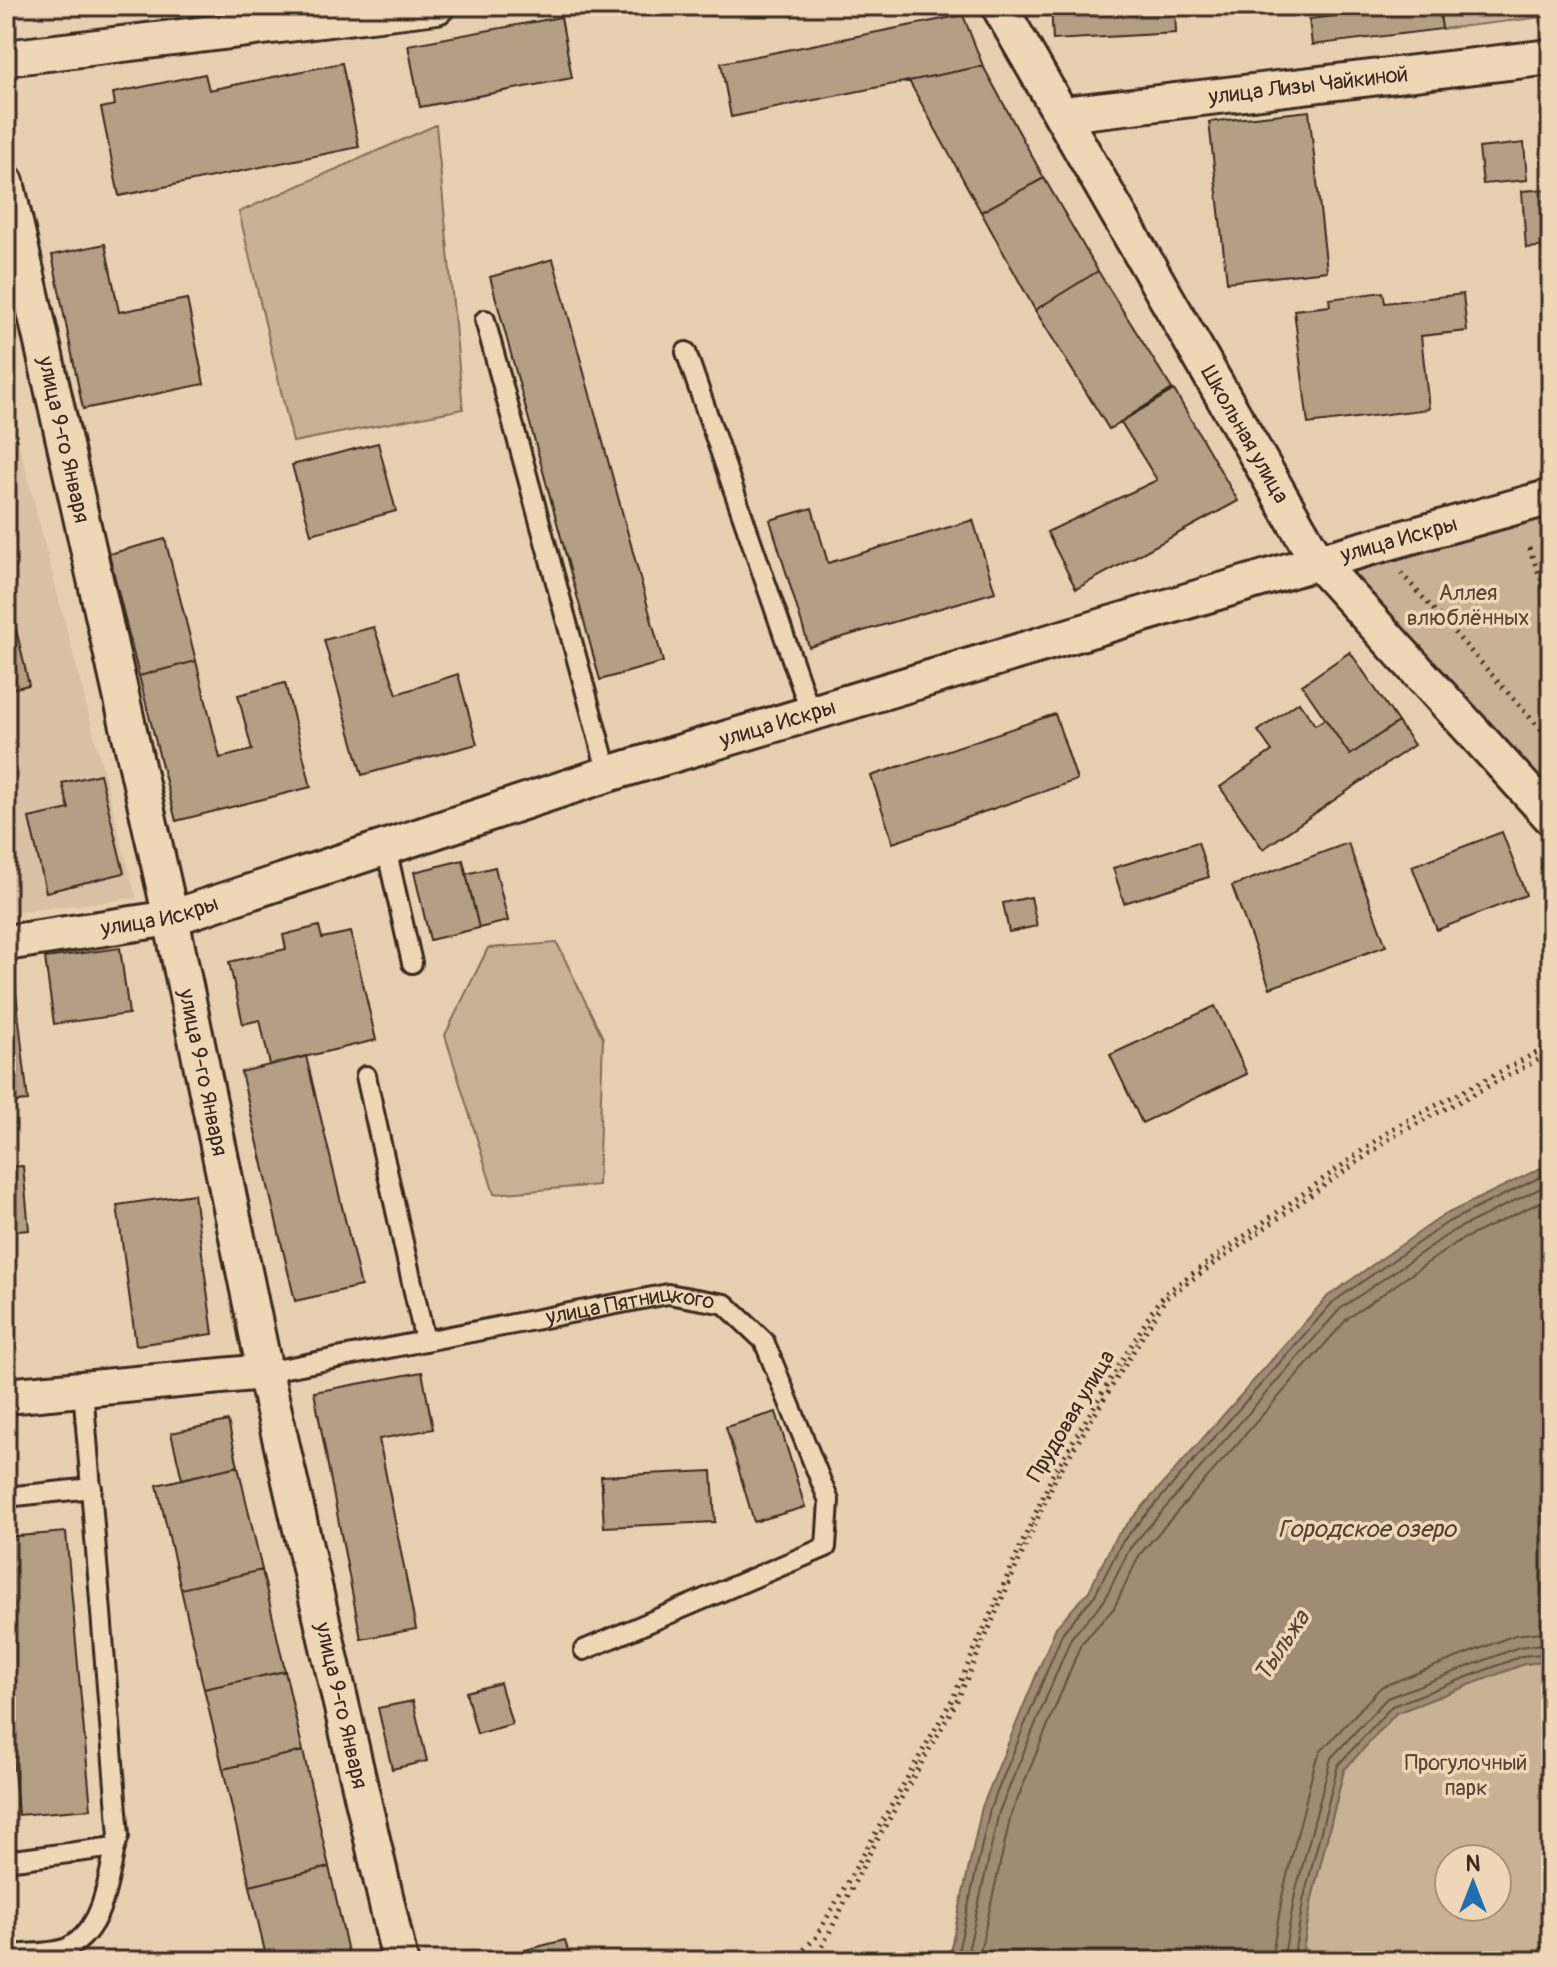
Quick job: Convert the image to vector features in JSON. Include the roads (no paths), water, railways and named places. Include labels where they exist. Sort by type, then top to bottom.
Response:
[{"type":"street","points":[[6,58],[437,6]]},
{"type":"street","name":"Школьная улица","points":[[999,6],[1064,114],[1318,562],[1551,817]]},
{"type":"street","name":"улица Лизы Чайкиной","points":[[1064,114],[1551,57]]},
{"type":"street","name":"улица 9-го Января","points":[[6,182],[171,918],[265,1372],[400,1961]]},
{"type":"street","name":"улица Искры","points":[[6,943],[171,918],[608,774],[1318,562],[1551,497]]},
{"type":"street","name":"улица Пятницкого","points":[[6,1396],[265,1372]]},
{"type":"lane","points":[[485,320],[608,774]]},
{"type":"lane","points":[[686,352],[811,714]]},
{"type":"lane","points":[[386,848],[412,963]]},
{"type":"lane","points":[[366,1076],[425,1341]]},
{"type":"lane","name":"улица Пятницкого","points":[[265,1372],[668,1294],[725,1304],[764,1341],[829,1501],[826,1547],[584,1650]]},
{"type":"lane","points":[[6,1955],[67,1949],[86,1934],[102,1904],[120,1824],[83,1389]]},
{"type":"lane","points":[[6,1497],[92,1488]]},
{"type":"lane","points":[[6,1861],[115,1847]]},
{"type":"water","name":"Городское озеро","points":[[1551,1163],[1551,1661],[1524,1664],[1396,1713],[1344,1770],[1312,1898],[1301,1961],[948,1961],[982,1807],[1056,1627],[1089,1591],[1115,1538],[1328,1296],[1444,1215]]},
{"type":"park label","name":"Аллея влюблённых","points":[[1468,606]]},
{"type":"park label","name":"Прогулочный парк","points":[[1466,1776]]},
{"type":"water label","name":"Тыльжа","points":[[1282,1646]]}]
